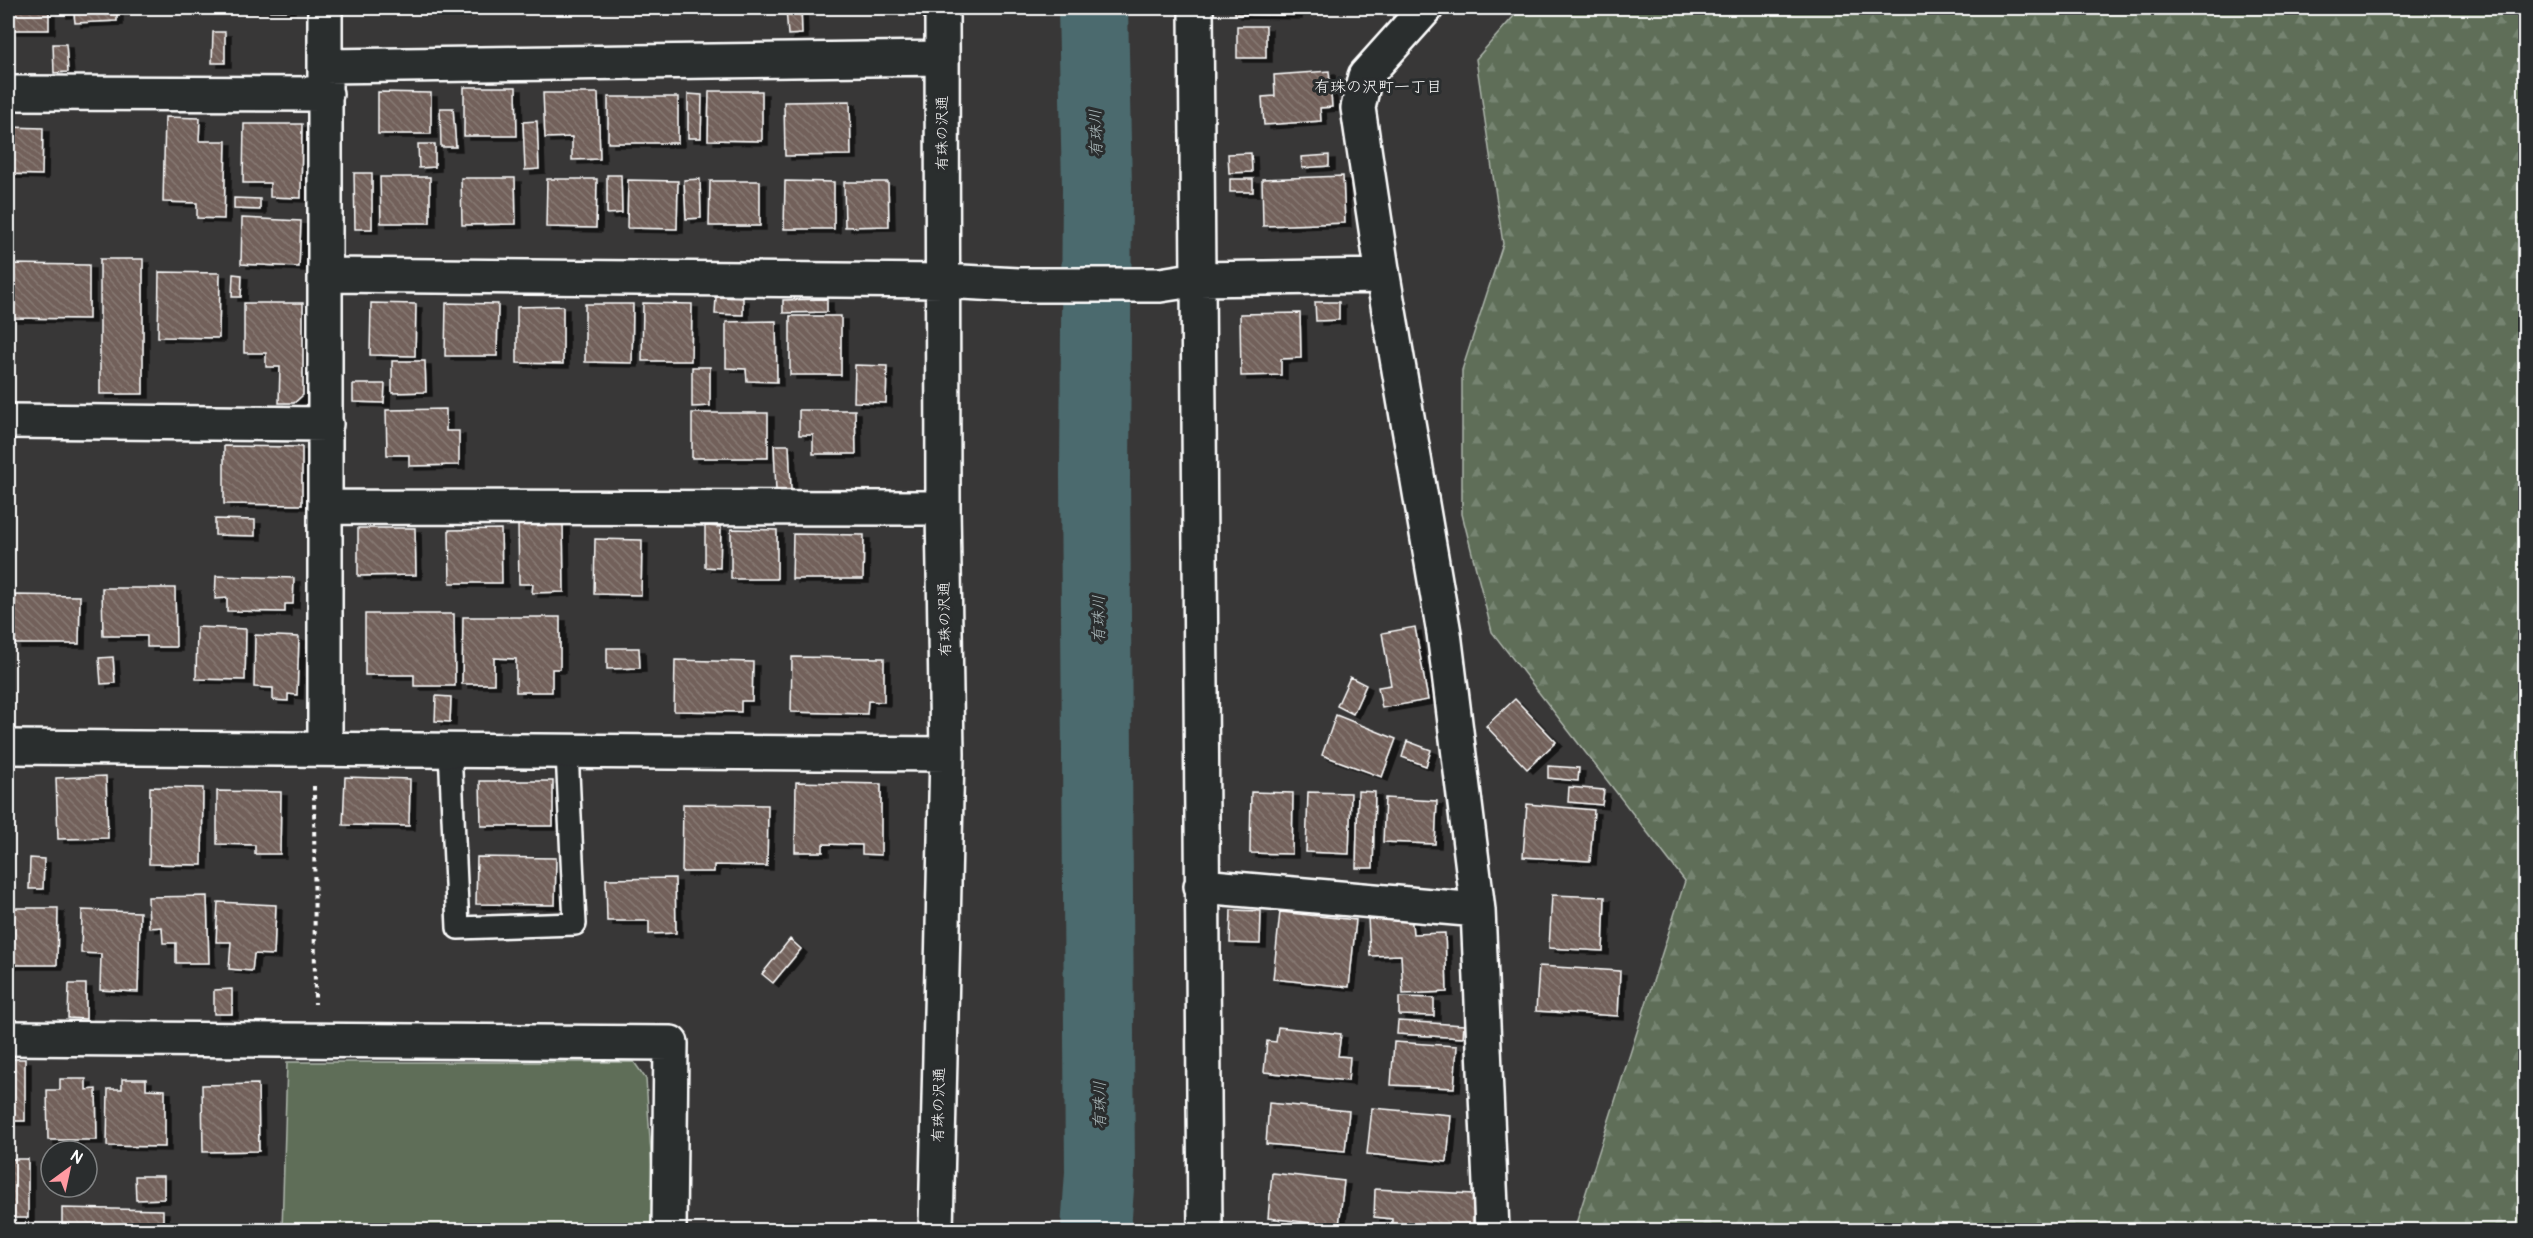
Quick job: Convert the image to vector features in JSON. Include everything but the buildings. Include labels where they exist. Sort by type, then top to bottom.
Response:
[{"type":"street","points":[[320,749],[326,507],[325,8]]},
{"type":"street","name":"有珠の沢通","points":[[936,1230],[947,754],[942,8]]},
{"type":"street","points":[[1196,8],[1204,1230]]},
{"type":"street","points":[[1426,8],[1365,76],[1358,108],[1383,276],[1444,633],[1478,910],[1492,1230]]},
{"type":"street","points":[[8,93],[942,58]]},
{"type":"street","points":[[326,275],[943,281],[1018,285],[1160,285],[1199,279],[1383,276]]},
{"type":"street","points":[[8,421],[326,424]]},
{"type":"street","points":[[326,507],[944,508]]},
{"type":"street","points":[[8,747],[947,754]]},
{"type":"street","points":[[1201,886],[1478,910]]},
{"type":"street","points":[[8,1038],[671,1043],[669,1230]]},
{"type":"lane","points":[[450,750],[458,928],[575,924],[567,751]]},
{"type":"path","points":[[315,1040],[320,749]]},
{"type":"green space","points":[[1521,8],[2525,8],[2525,1230],[1574,1230],[1685,881],[1492,632],[1462,514],[1462,370],[1503,244],[1476,59]]},
{"type":"green space","points":[[287,1062],[634,1062],[646,1079],[656,1228],[654,1230],[282,1230]]},
{"type":"waterway","name":"有珠川","points":[[1093,8],[1097,187],[1095,475],[1100,1173],[1096,1230]]},
{"type":"district","name":"有珠の沢町一丁目","points":[[1378,87]]}]
